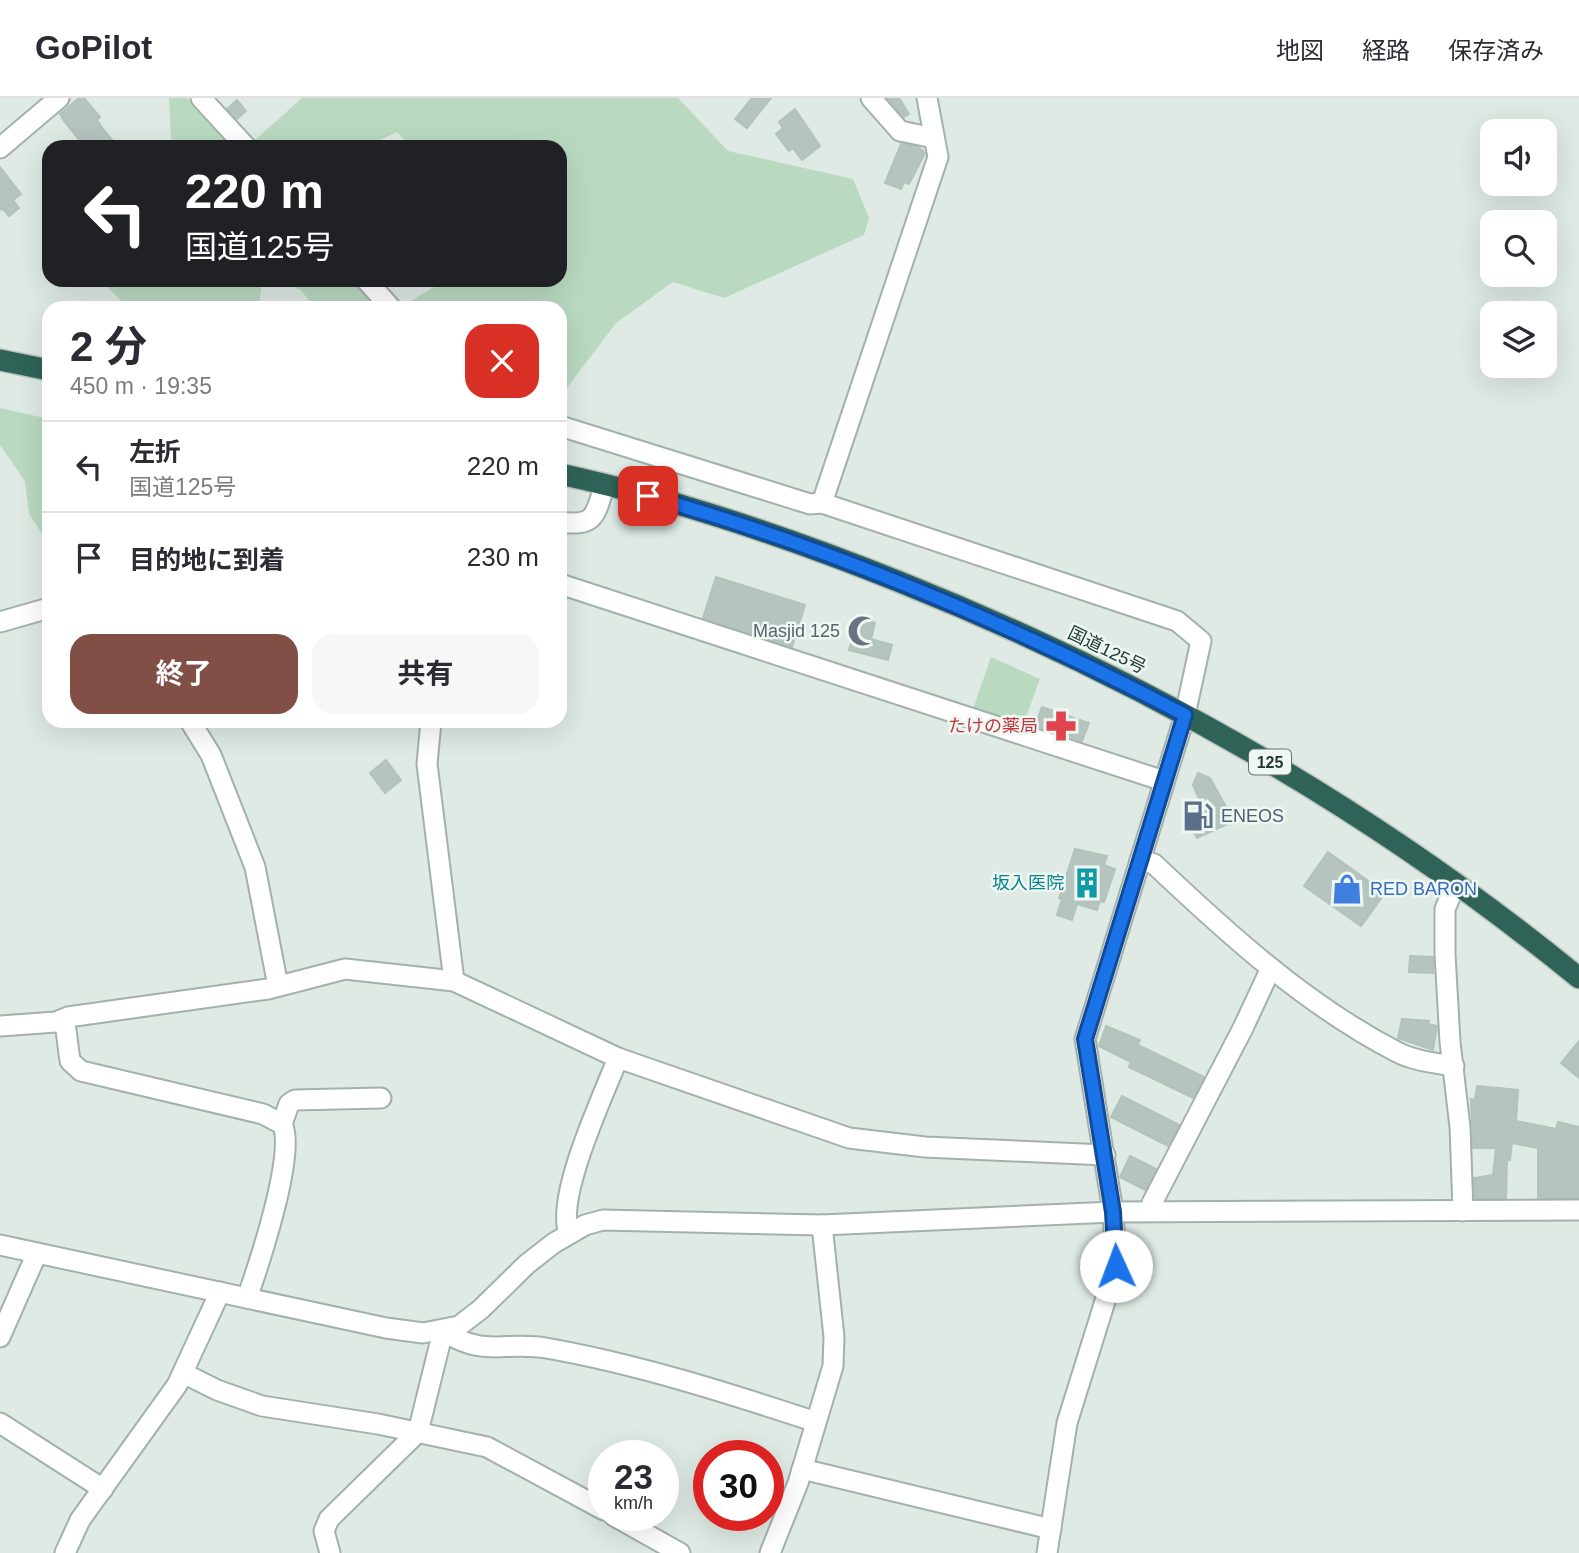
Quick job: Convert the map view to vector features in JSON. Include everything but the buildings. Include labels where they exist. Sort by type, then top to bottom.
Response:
[{"type":"highway","points":[[0,360],[42,369]]},
{"type":"highway","name":"国道125号","points":[[567,476],[713,514],[835,556],[1010,629],[1185,715],[1284,769],[1456,883],[1579,978]]},
{"type":"street","points":[[3,138],[59,98]]},
{"type":"street","points":[[201,98],[240,140]]},
{"type":"street","points":[[871,98],[900,131],[934,138]]},
{"type":"street","points":[[822,503],[938,157],[927,98]]},
{"type":"street","points":[[372,287],[385,301]]},
{"type":"street","points":[[567,428],[810,504],[822,503],[1177,621],[1201,641],[1185,715],[1085,1039],[1113,1212],[1114,1277],[1073,1397],[1047,1553]]},
{"type":"street","points":[[567,523],[581,525],[588,522],[596,511],[605,484]]},
{"type":"street","points":[[567,586],[1164,781]]},
{"type":"street","points":[[0,622],[42,610]]},
{"type":"street","points":[[194,728],[211,755],[255,867],[278,986]]},
{"type":"street","points":[[430,728],[427,764],[454,981]]},
{"type":"street","points":[[1140,860],[1154,864],[1228,934],[1271,968],[1398,1053],[1454,1066]]},
{"type":"street","points":[[1456,883],[1445,909],[1450,1042],[1464,1211]]},
{"type":"street","points":[[1151,1212],[1152,1203],[1243,1028],[1271,968]]},
{"type":"street","points":[[0,1026],[61,1020],[278,986],[345,969],[454,981],[618,1058],[849,1138],[925,1147],[1105,1155]]},
{"type":"street","points":[[61,1020],[66,1030],[70,1061],[81,1071],[263,1114],[282,1124]]},
{"type":"street","points":[[569,1233],[565,1219],[572,1185],[618,1058]]},
{"type":"street","points":[[282,1124],[287,1118],[289,1104],[295,1100],[381,1098]]},
{"type":"street","points":[[247,1297],[264,1252],[278,1190],[285,1140],[282,1124]]},
{"type":"street","points":[[0,1245],[386,1328],[423,1333],[443,1331],[470,1319],[527,1264],[569,1233],[603,1220],[822,1225],[1113,1212],[1579,1210]]},
{"type":"street","points":[[769,1553],[802,1469],[835,1353],[822,1225]]},
{"type":"street","points":[[0,1337],[37,1253]]},
{"type":"street","points":[[65,1553],[80,1520],[183,1373],[220,1292]]},
{"type":"street","points":[[443,1331],[463,1343],[486,1349],[538,1347],[615,1364],[816,1422]]},
{"type":"street","points":[[330,1553],[324,1531],[329,1518],[418,1432],[443,1331]]},
{"type":"street","points":[[183,1373],[262,1406],[418,1432],[486,1447],[588,1501]]},
{"type":"street","points":[[0,1423],[103,1489]]},
{"type":"street","points":[[802,1469],[1051,1529]]},
{"type":"street","points":[[641,1531],[680,1553]]},
{"type":"green space","points":[[169,98],[187,98],[226,140],[173,140]]},
{"type":"green space","points":[[302,98],[678,98],[728,151],[853,179],[869,218],[864,235],[724,298],[673,282],[616,323],[567,388],[567,301],[411,301],[434,287],[567,287],[567,140],[404,140],[397,132],[380,140],[255,140]]},
{"type":"green space","points":[[107,287],[262,287],[259,301],[122,301]]},
{"type":"green space","points":[[294,287],[362,287],[373,301],[310,301],[301,290]]},
{"type":"green space","points":[[0,408],[42,417],[42,534],[29,514],[25,481],[0,445]]},
{"type":"green space","points":[[991,657],[1040,679],[1022,728],[973,709]]},
{"type":"place","name":"Masjid 125","points":[[863,631]]},
{"type":"place","name":"たけの薬局","points":[[1061,726]]},
{"type":"place","name":"ENEOS","points":[[1198,816]]},
{"type":"place","name":"坂入医院","points":[[1087,883]]},
{"type":"place","name":"RED BARON","points":[[1347,889]]},
{"type":"route","points":[[648,496],[713,514],[835,556],[925,592],[1057,650],[1185,715],[1085,1039],[1113,1212],[1116,1266]]}]
